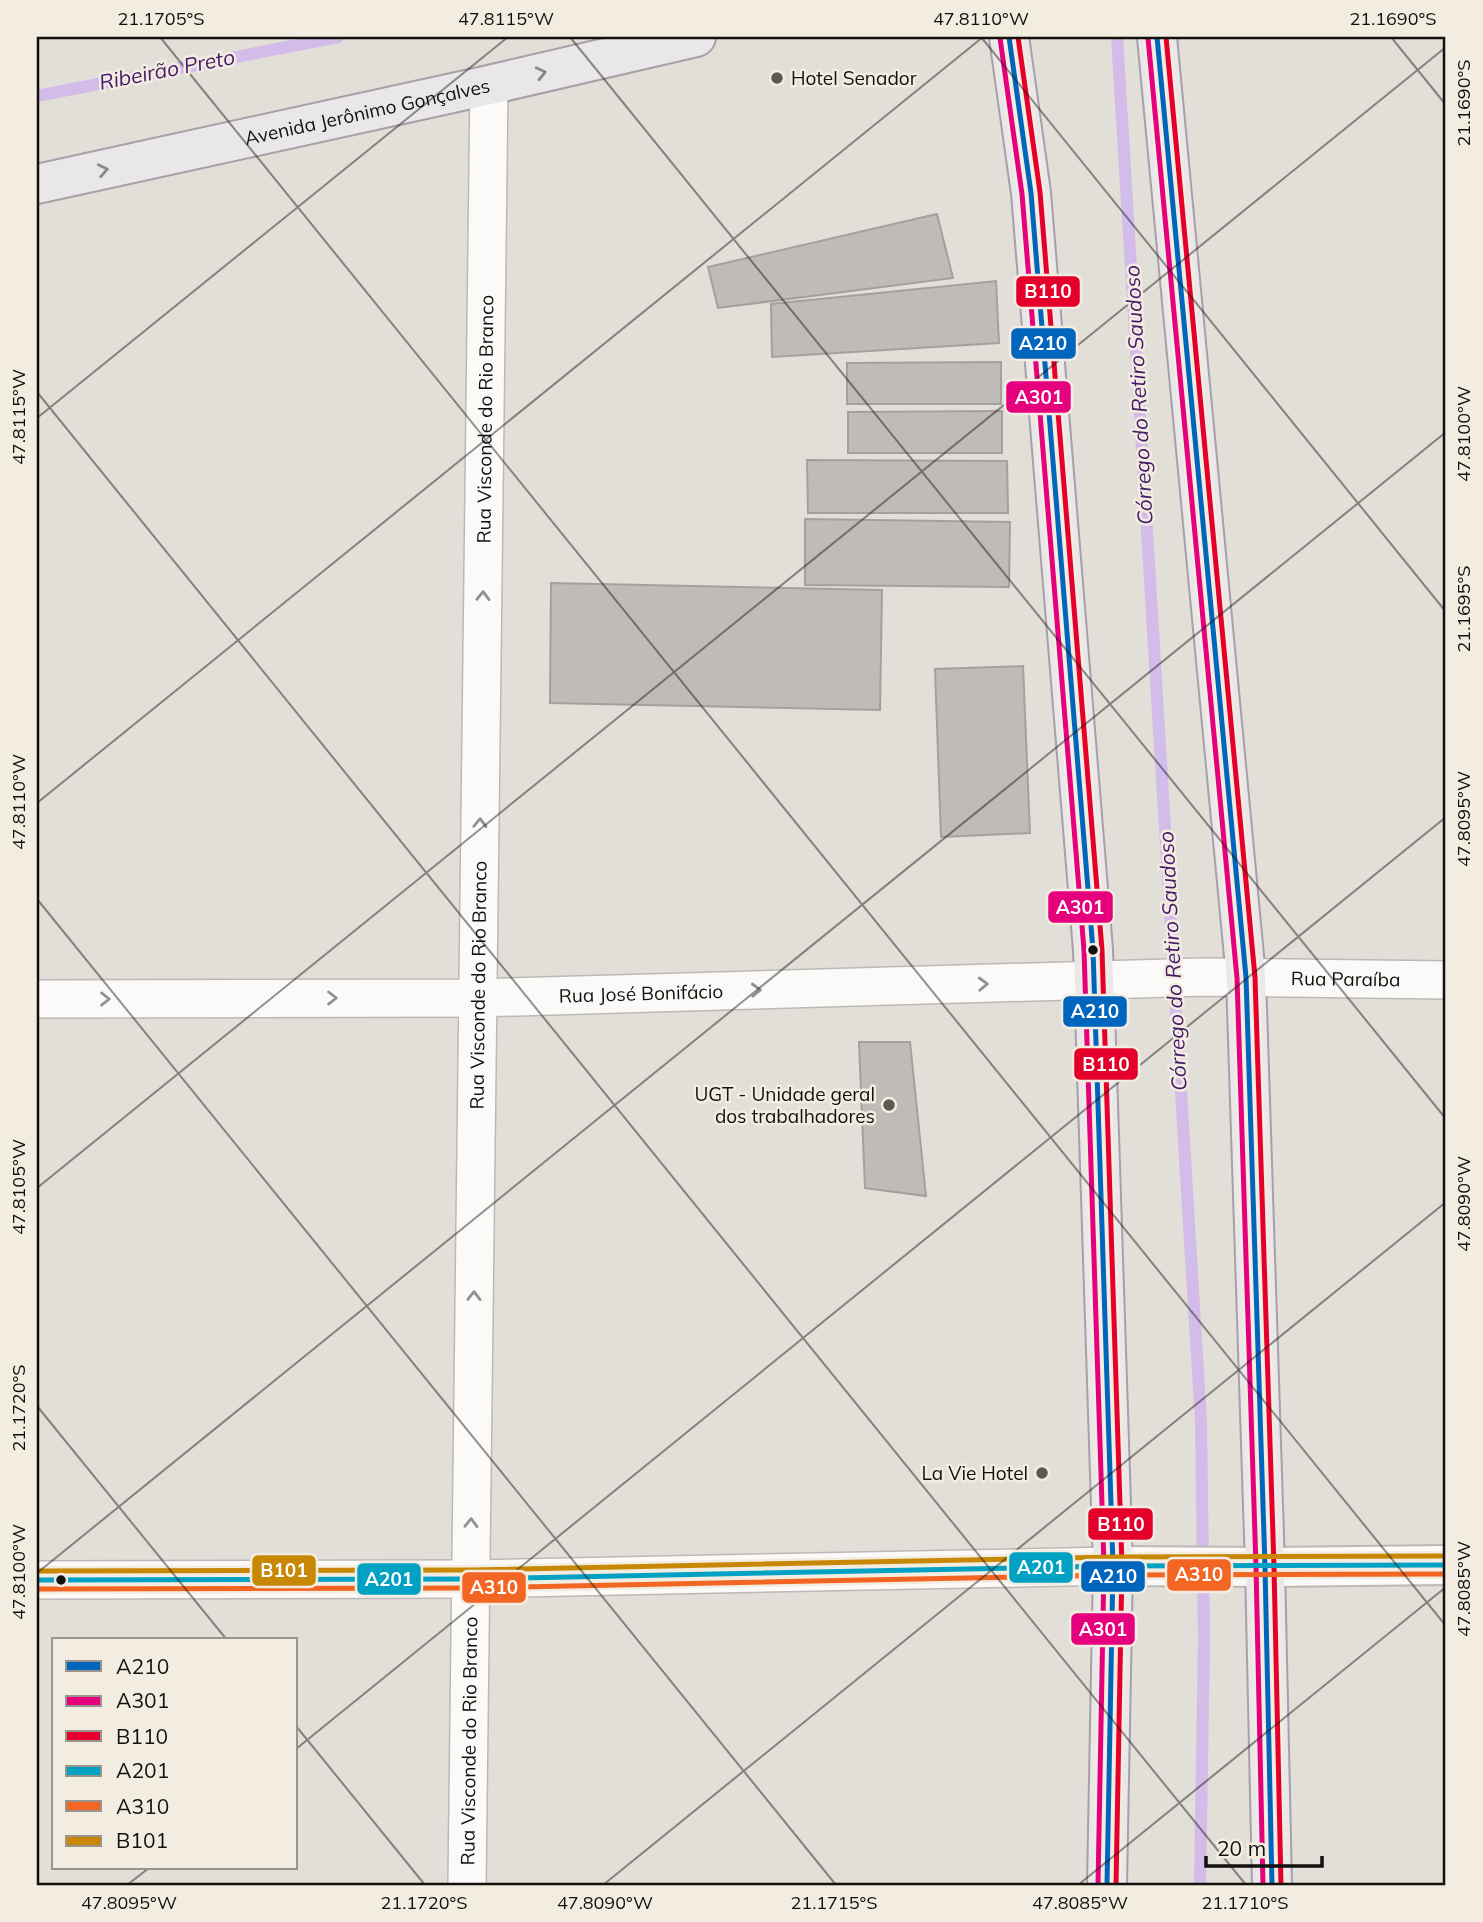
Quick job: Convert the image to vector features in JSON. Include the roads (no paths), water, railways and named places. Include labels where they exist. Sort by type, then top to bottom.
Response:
[{"type":"main road","name":"Avenida Jerônimo Gonçalves","points":[[37,184],[696,37]]},
{"type":"main road","points":[[1009,37],[1031,193],[1111,980],[1130,1567],[1107,1885]]},
{"type":"main road","points":[[1157,37],[1246,977],[1250,1567],[1272,1885]]},
{"type":"street","name":"Rua Visconde do Rio Branco","points":[[467,1885],[489,85]]},
{"type":"street","name":"Rua José Bonifácio","points":[[37,999],[478,998],[1246,977]]},
{"type":"street","name":"Rua Paraíba","points":[[1246,977],[1446,980]]},
{"type":"street","points":[[37,1580],[471,1579],[1130,1567],[1446,1565]]},
{"type":"waterway","name":"Ribeirão Preto","points":[[37,96],[338,37]]},
{"type":"waterway","name":"Córrego do Retiro Saudoso","points":[[1117,37],[1201,1422],[1204,1640],[1200,1885]]},
{"type":"place","name":"Hotel Senador","points":[[777,78]]},
{"type":"place","name":"UGT - Unidade geral dos trabalhadores","points":[[889,1105]]},
{"type":"place","name":"La Vie Hotel","points":[[1042,1473]]}]
